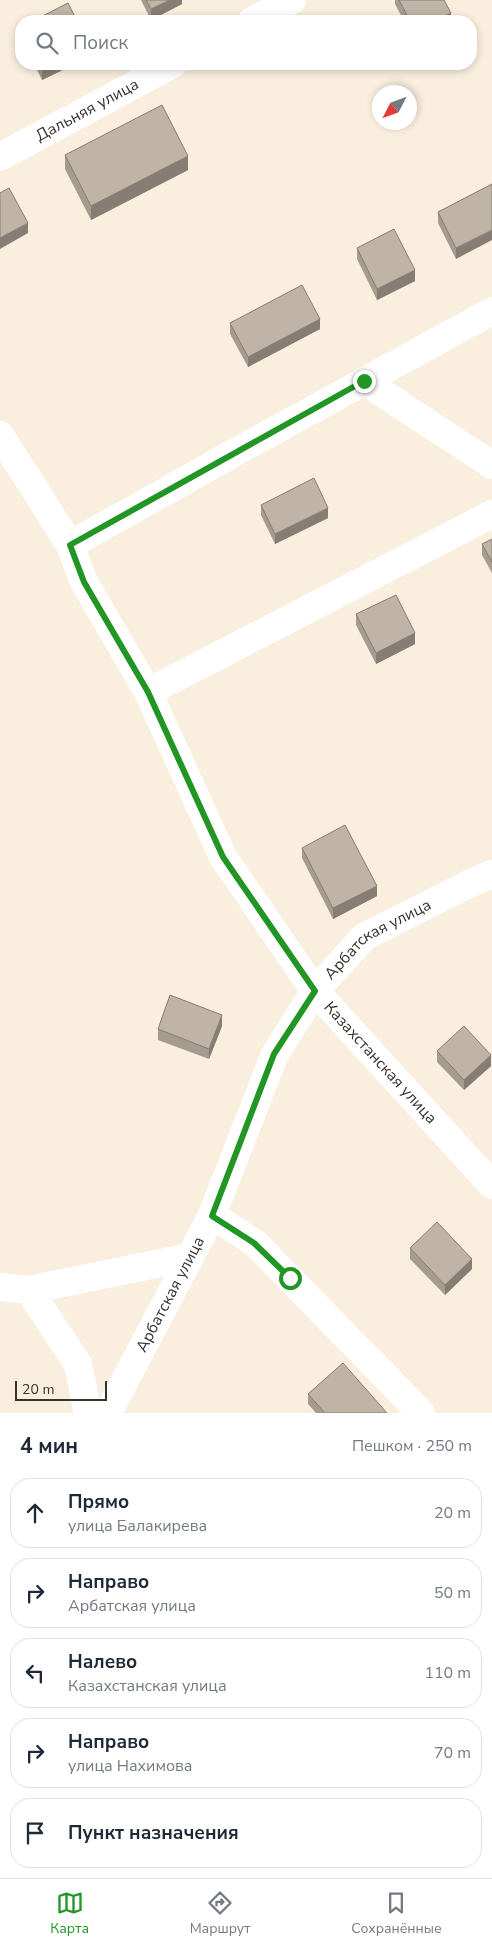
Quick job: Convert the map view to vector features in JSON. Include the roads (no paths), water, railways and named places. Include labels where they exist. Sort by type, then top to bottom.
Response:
[{"type":"street","points":[[263,15],[292,0]]},
{"type":"street","name":"Дальняя улица","points":[[0,157],[162,70]]},
{"type":"street","points":[[70,545],[492,311]]},
{"type":"street","points":[[364,381],[492,465]]},
{"type":"street","name":"Казахстанская улица","points":[[0,435],[70,545],[84,582],[148,692],[223,857],[315,991],[492,1185]]},
{"type":"street","points":[[148,692],[492,514]]},
{"type":"street","name":"Арбатская улица","points":[[108,1413],[212,1216],[274,1054],[315,991],[364,937],[492,874]]},
{"type":"street","points":[[212,1216],[254,1243],[421,1413]]},
{"type":"street","points":[[0,1287],[29,1290],[190,1257]]},
{"type":"street","points":[[29,1290],[78,1364],[88,1413]]}]
